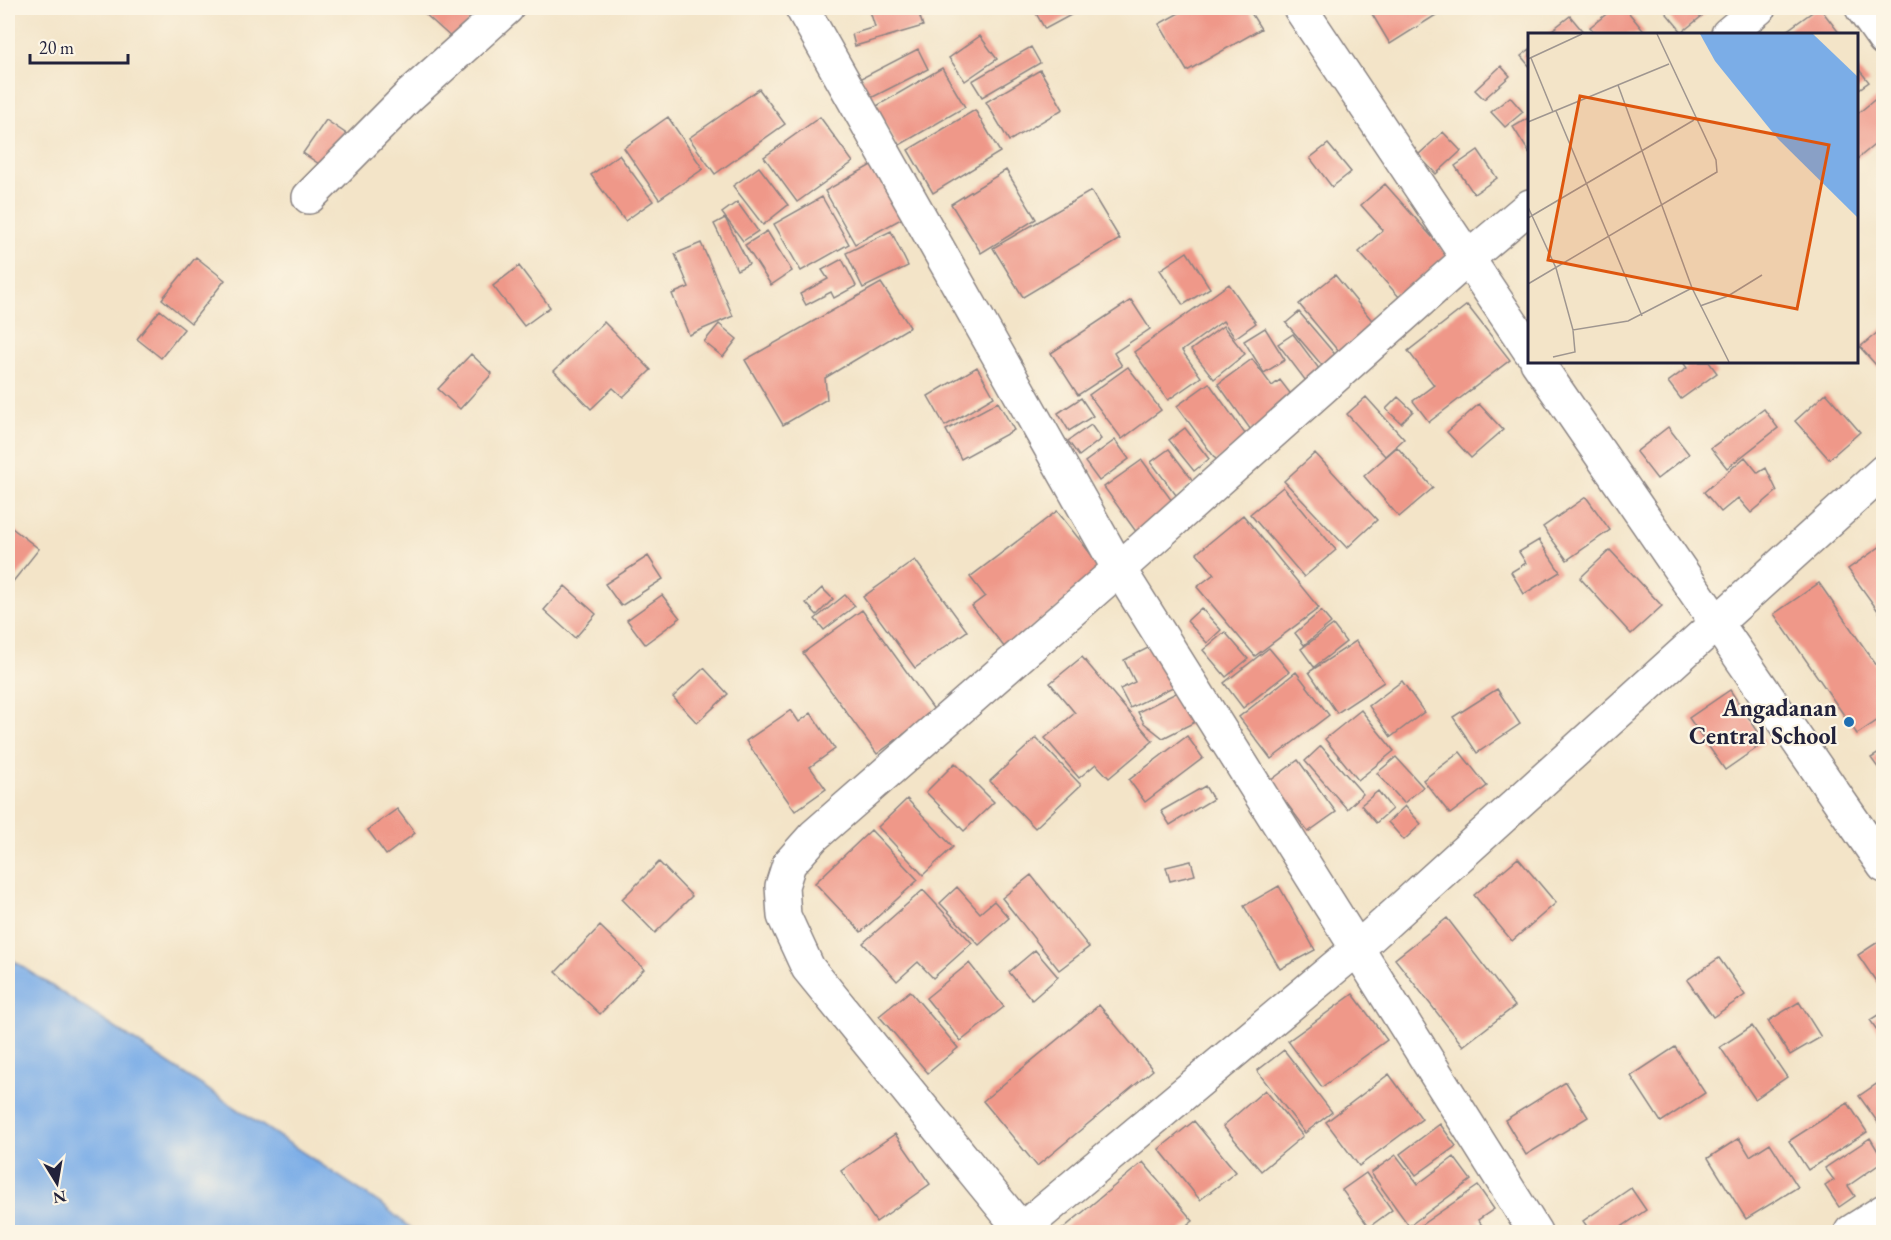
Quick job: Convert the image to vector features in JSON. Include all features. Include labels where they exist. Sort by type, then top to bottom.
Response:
[{"type":"street","points":[[309,196],[410,94],[507,8]]},
{"type":"street","points":[[802,8],[1119,569],[1535,1233]]},
{"type":"street","points":[[1300,8],[1528,348]]},
{"type":"street","points":[[1729,33],[1759,8]]},
{"type":"street","points":[[1862,8],[1884,39]]},
{"type":"street","points":[[1528,208],[814,836],[789,864],[782,886],[783,916],[808,968],[1022,1231],[1358,948],[1884,471]]},
{"type":"street","points":[[1538,363],[1884,866]]},
{"type":"street","points":[[1851,1233],[1884,1211]]},
{"type":"water","points":[[8,957],[384,1206],[415,1232],[8,1232]]},
{"type":"building","points":[[427,8],[473,8],[478,12],[454,40],[423,12]]},
{"type":"building","points":[[869,8],[917,8],[923,26],[855,46],[852,34],[875,27]]},
{"type":"building","points":[[1033,8],[1081,8],[1082,9],[1045,29]]},
{"type":"building","points":[[1188,8],[1248,8],[1261,29],[1187,71],[1159,24]]},
{"type":"building","points":[[1382,8],[1431,8],[1436,15],[1390,44],[1372,14]]},
{"type":"building","points":[[1614,8],[1625,8],[1645,33],[1595,33],[1590,27]]},
{"type":"building","points":[[1662,8],[1712,8],[1682,32]]},
{"type":"building","points":[[1820,8],[1839,33],[1783,33]]},
{"type":"building","points":[[1570,16],[1584,33],[1548,33]]},
{"type":"building","points":[[980,36],[997,59],[965,81],[949,58]]},
{"type":"building","points":[[1031,47],[1040,63],[982,97],[972,81]]},
{"type":"building","points":[[918,49],[928,69],[869,99],[860,79]]},
{"type":"building","points":[[1528,51],[1528,65],[1521,56]]},
{"type":"building","points":[[1501,66],[1510,76],[1484,99],[1475,90]]},
{"type":"building","points":[[942,68],[965,107],[898,146],[875,107]]},
{"type":"building","points":[[1858,68],[1869,82],[1858,90]]},
{"type":"building","points":[[1040,70],[1063,109],[1009,141],[986,102]]},
{"type":"building","points":[[759,89],[785,124],[715,174],[689,138]]},
{"type":"building","points":[[1884,92],[1884,137],[1858,158],[1858,113]]},
{"type":"building","points":[[1510,97],[1523,112],[1505,127],[1491,112]]},
{"type":"building","points":[[975,110],[1000,152],[933,193],[908,150]]},
{"type":"building","points":[[668,117],[703,169],[659,199],[624,148]]},
{"type":"building","points":[[820,117],[853,162],[797,202],[764,157]]},
{"type":"building","points":[[1528,118],[1528,151],[1513,127]]},
{"type":"building","points":[[326,120],[351,137],[328,170],[303,153]]},
{"type":"building","points":[[1443,132],[1461,151],[1436,174],[1418,155]]},
{"type":"building","points":[[1328,144],[1351,172],[1332,187],[1310,158]]},
{"type":"building","points":[[1478,150],[1497,178],[1474,194],[1455,166]]},
{"type":"building","points":[[619,155],[653,201],[625,221],[591,175]]},
{"type":"building","points":[[873,164],[903,218],[855,244],[825,191]]},
{"type":"building","points":[[759,167],[788,205],[763,225],[733,186]]},
{"type":"building","points":[[1006,170],[1036,219],[981,253],[951,204]]},
{"type":"building","points":[[1385,184],[1448,255],[1400,298],[1359,252],[1383,230],[1361,205]]},
{"type":"building","points":[[1091,191],[1120,239],[1023,297],[993,248]]},
{"type":"building","points":[[822,197],[849,244],[801,271],[774,224]]},
{"type":"building","points":[[737,202],[758,231],[743,241],[722,213]]},
{"type":"building","points":[[725,218],[749,264],[737,270],[714,224]]},
{"type":"building","points":[[767,231],[792,271],[771,285],[745,245]]},
{"type":"building","points":[[891,231],[908,266],[863,288],[846,253]]},
{"type":"building","points":[[701,243],[733,316],[689,335],[672,294],[689,287],[675,254]]},
{"type":"building","points":[[1187,252],[1210,288],[1183,305],[1160,270]]},
{"type":"building","points":[[196,257],[225,280],[191,323],[162,299]]},
{"type":"building","points":[[842,259],[856,286],[834,298],[831,292],[806,305],[800,294],[828,279],[822,270]]},
{"type":"building","points":[[519,266],[550,307],[524,326],[493,286]]},
{"type":"building","points":[[1335,275],[1379,329],[1344,358],[1299,304]]},
{"type":"building","points":[[881,283],[910,327],[825,378],[827,399],[783,425],[745,360]]},
{"type":"building","points":[[1229,284],[1256,323],[1235,338],[1223,321],[1182,351],[1201,377],[1168,400],[1134,352]]},
{"type":"building","points":[[1131,300],[1150,329],[1114,353],[1122,366],[1078,395],[1051,353]]},
{"type":"building","points":[[1467,305],[1510,360],[1429,422],[1413,401],[1434,385],[1408,351]]},
{"type":"building","points":[[160,310],[184,329],[161,358],[137,339]]},
{"type":"building","points":[[1299,312],[1339,359],[1326,370],[1286,323]]},
{"type":"building","points":[[604,322],[651,370],[623,397],[613,388],[591,409],[554,371]]},
{"type":"building","points":[[719,324],[737,339],[723,357],[704,342]]},
{"type":"building","points":[[1223,326],[1245,354],[1214,379],[1191,350]]},
{"type":"building","points":[[1884,327],[1884,374],[1860,347]]},
{"type":"building","points":[[1265,328],[1285,360],[1264,373],[1244,341]]},
{"type":"building","points":[[1293,334],[1323,374],[1309,385],[1278,344]]},
{"type":"building","points":[[471,354],[492,374],[460,409],[438,389]]},
{"type":"building","points":[[1252,359],[1272,386],[1280,380],[1296,401],[1253,433],[1218,384]]},
{"type":"building","points":[[1684,363],[1710,363],[1717,373],[1681,399],[1668,382],[1687,368]]},
{"type":"building","points":[[977,367],[994,397],[945,426],[928,396]]},
{"type":"building","points":[[1128,367],[1161,410],[1122,439],[1089,395]]},
{"type":"building","points":[[1209,383],[1248,438],[1217,461],[1177,406]]},
{"type":"building","points":[[1826,393],[1860,432],[1829,459],[1795,421]]},
{"type":"building","points":[[1366,397],[1404,439],[1385,456],[1347,414]]},
{"type":"building","points":[[1398,397],[1413,411],[1401,423],[1386,409]]},
{"type":"building","points":[[1081,398],[1093,416],[1069,431],[1058,413]]},
{"type":"building","points":[[998,402],[1014,430],[961,459],[946,430]]},
{"type":"building","points":[[1479,404],[1503,430],[1471,458],[1447,432]]},
{"type":"building","points":[[1764,409],[1778,428],[1727,468],[1711,448]]},
{"type":"building","points":[[1091,425],[1101,439],[1079,456],[1068,441]]},
{"type":"building","points":[[1668,427],[1689,454],[1657,479],[1636,452]]},
{"type":"building","points":[[1185,428],[1209,459],[1194,471],[1169,440]]},
{"type":"building","points":[[1115,440],[1129,459],[1099,481],[1085,462]]},
{"type":"building","points":[[1397,447],[1433,488],[1399,517],[1364,476]]},
{"type":"building","points":[[1169,449],[1194,482],[1176,495],[1151,462]]},
{"type":"building","points":[[1315,453],[1377,520],[1347,548],[1284,481]]},
{"type":"building","points":[[1745,457],[1758,473],[1766,468],[1777,491],[1751,513],[1738,498],[1721,512],[1704,492]]},
{"type":"building","points":[[1142,460],[1175,505],[1137,533],[1104,487]]},
{"type":"building","points":[[1283,487],[1336,550],[1304,577],[1250,514]]},
{"type":"building","points":[[1586,497],[1610,530],[1567,560],[1543,527]]},
{"type":"building","points":[[1057,511],[1105,572],[1005,648],[972,606],[985,596],[970,577]]},
{"type":"building","points":[[1243,515],[1319,608],[1255,656],[1197,587],[1214,574],[1197,553]]},
{"type":"building","points":[[8,525],[39,549],[11,584],[8,582]]},
{"type":"building","points":[[1539,540],[1560,572],[1524,594],[1511,572],[1526,563],[1519,552]]},
{"type":"building","points":[[1884,544],[1884,613],[1881,615],[1848,569]]},
{"type":"building","points":[[1610,550],[1662,606],[1631,634],[1580,578]]},
{"type":"building","points":[[648,556],[663,579],[621,606],[605,584]]},
{"type":"building","points":[[915,560],[967,631],[915,668],[863,597]]},
{"type":"building","points":[[1819,583],[1884,676],[1884,716],[1857,734],[1774,614]]},
{"type":"building","points":[[565,586],[596,614],[575,638],[544,610]]},
{"type":"building","points":[[822,588],[833,599],[817,615],[806,603]]},
{"type":"building","points":[[662,595],[680,618],[645,644],[627,620]]},
{"type":"building","points":[[845,595],[855,606],[824,630],[815,619]]},
{"type":"building","points":[[1201,608],[1221,630],[1207,643],[1187,621]]},
{"type":"building","points":[[862,610],[935,711],[877,754],[803,653]]},
{"type":"building","points":[[1321,611],[1331,623],[1304,645],[1295,633]]},
{"type":"building","points":[[1333,625],[1346,642],[1314,667],[1301,649]]},
{"type":"building","points":[[1225,632],[1248,659],[1226,677],[1203,650]]},
{"type":"building","points":[[1356,641],[1384,682],[1337,713],[1309,672]]},
{"type":"building","points":[[1158,643],[1179,684],[1130,708],[1120,689],[1135,682],[1124,660]]},
{"type":"building","points":[[1269,648],[1289,672],[1243,708],[1224,683]]},
{"type":"building","points":[[1082,657],[1153,741],[1109,778],[1096,764],[1079,778],[1045,738],[1075,713],[1050,683]]},
{"type":"building","points":[[704,668],[728,694],[697,723],[673,697]]},
{"type":"building","points":[[1296,672],[1329,715],[1271,759],[1239,717]]},
{"type":"building","points":[[1402,681],[1424,712],[1391,737],[1369,706]]},
{"type":"building","points":[[1186,688],[1201,719],[1163,738],[1144,723],[1138,712]]},
{"type":"building","points":[[1497,689],[1520,724],[1477,753],[1453,717]]},
{"type":"building","points":[[1730,690],[1765,742],[1725,770],[1689,718]]},
{"type":"building","points":[[791,710],[799,722],[811,713],[835,749],[810,767],[826,789],[795,811],[746,741]]},
{"type":"building","points":[[1361,710],[1394,751],[1358,780],[1325,739]]},
{"type":"building","points":[[1187,736],[1203,758],[1145,802],[1129,780]]},
{"type":"building","points":[[1036,738],[1081,785],[1035,828],[990,781]]},
{"type":"building","points":[[1321,746],[1363,794],[1347,809],[1305,761]]},
{"type":"building","points":[[1884,750],[1884,776],[1871,758]]},
{"type":"building","points":[[1460,752],[1487,786],[1450,814],[1423,780]]},
{"type":"building","points":[[1396,757],[1423,787],[1404,803],[1377,773]]},
{"type":"building","points":[[1298,760],[1336,812],[1308,832],[1270,781]]},
{"type":"building","points":[[955,763],[994,802],[964,831],[926,792]]},
{"type":"building","points":[[1205,786],[1213,799],[1170,825],[1161,811]]},
{"type":"building","points":[[1378,791],[1392,809],[1376,823],[1361,805]]},
{"type":"building","points":[[907,799],[953,847],[923,875],[878,827]]},
{"type":"building","points":[[1405,806],[1421,824],[1404,840],[1388,822]]},
{"type":"building","points":[[397,809],[415,833],[386,855],[368,830]]},
{"type":"building","points":[[871,830],[918,880],[861,932],[815,883]]},
{"type":"building","points":[[1518,858],[1556,903],[1512,941],[1474,895]]},
{"type":"building","points":[[1191,861],[1195,875],[1170,881],[1166,867]]},
{"type":"building","points":[[659,862],[692,896],[655,933],[622,899]]},
{"type":"building","points":[[1031,875],[1089,947],[1059,970],[1002,898]]},
{"type":"building","points":[[1279,886],[1315,950],[1280,969],[1244,906]]},
{"type":"building","points":[[957,887],[980,913],[994,901],[1009,918],[979,945],[940,903]]},
{"type":"building","points":[[923,890],[972,943],[933,978],[918,962],[897,981],[863,943]]},
{"type":"building","points":[[1447,918],[1515,1006],[1463,1046],[1395,959]]},
{"type":"building","points":[[600,926],[644,969],[600,1014],[556,972]]},
{"type":"building","points":[[1884,938],[1884,993],[1858,955]]},
{"type":"building","points":[[1035,950],[1058,977],[1032,1000],[1009,972]]},
{"type":"building","points":[[1719,958],[1745,995],[1713,1017],[1687,980]]},
{"type":"building","points":[[969,963],[1004,1007],[961,1041],[926,998]]},
{"type":"building","points":[[910,991],[958,1048],[928,1073],[879,1016]]},
{"type":"building","points":[[1353,994],[1387,1040],[1322,1087],[1288,1041]]},
{"type":"building","points":[[1799,1002],[1821,1037],[1790,1055],[1768,1021]]},
{"type":"building","points":[[1099,1005],[1153,1070],[1037,1166],[983,1101]]},
{"type":"building","points":[[1884,1011],[1884,1040],[1870,1020]]},
{"type":"building","points":[[1752,1026],[1787,1077],[1755,1099],[1720,1047]]},
{"type":"building","points":[[1675,1047],[1705,1093],[1661,1122],[1631,1076]]},
{"type":"building","points":[[1284,1050],[1332,1112],[1305,1133],[1257,1071]]},
{"type":"building","points":[[1389,1074],[1422,1119],[1359,1166],[1326,1122]]},
{"type":"building","points":[[1884,1079],[1884,1131],[1859,1096]]},
{"type":"building","points":[[1566,1082],[1588,1117],[1526,1155],[1505,1120]]},
{"type":"building","points":[[1265,1090],[1303,1136],[1261,1171],[1223,1126]]},
{"type":"building","points":[[1848,1103],[1867,1132],[1808,1170],[1789,1141]]},
{"type":"building","points":[[1194,1121],[1236,1172],[1200,1200],[1159,1149]]},
{"type":"building","points":[[1440,1124],[1456,1146],[1416,1175],[1400,1154]]},
{"type":"building","points":[[895,1134],[930,1184],[876,1222],[841,1171]]},
{"type":"building","points":[[1739,1138],[1750,1156],[1770,1143],[1798,1187],[1746,1219],[1708,1158]]},
{"type":"building","points":[[1870,1138],[1884,1161],[1848,1186],[1855,1196],[1839,1207],[1825,1186],[1834,1180],[1825,1168]]},
{"type":"building","points":[[1396,1155],[1418,1184],[1454,1157],[1471,1180],[1409,1226],[1371,1173]]},
{"type":"building","points":[[1143,1162],[1193,1221],[1179,1232],[1059,1232]]},
{"type":"building","points":[[1366,1173],[1392,1210],[1369,1227],[1342,1190]]},
{"type":"building","points":[[1478,1186],[1494,1209],[1478,1220],[1487,1232],[1411,1232]]},
{"type":"building","points":[[1631,1188],[1646,1210],[1614,1232],[1591,1232],[1583,1221]]},
{"type":"place","name":"Angadanan Central School","points":[[1849,722]]}]
